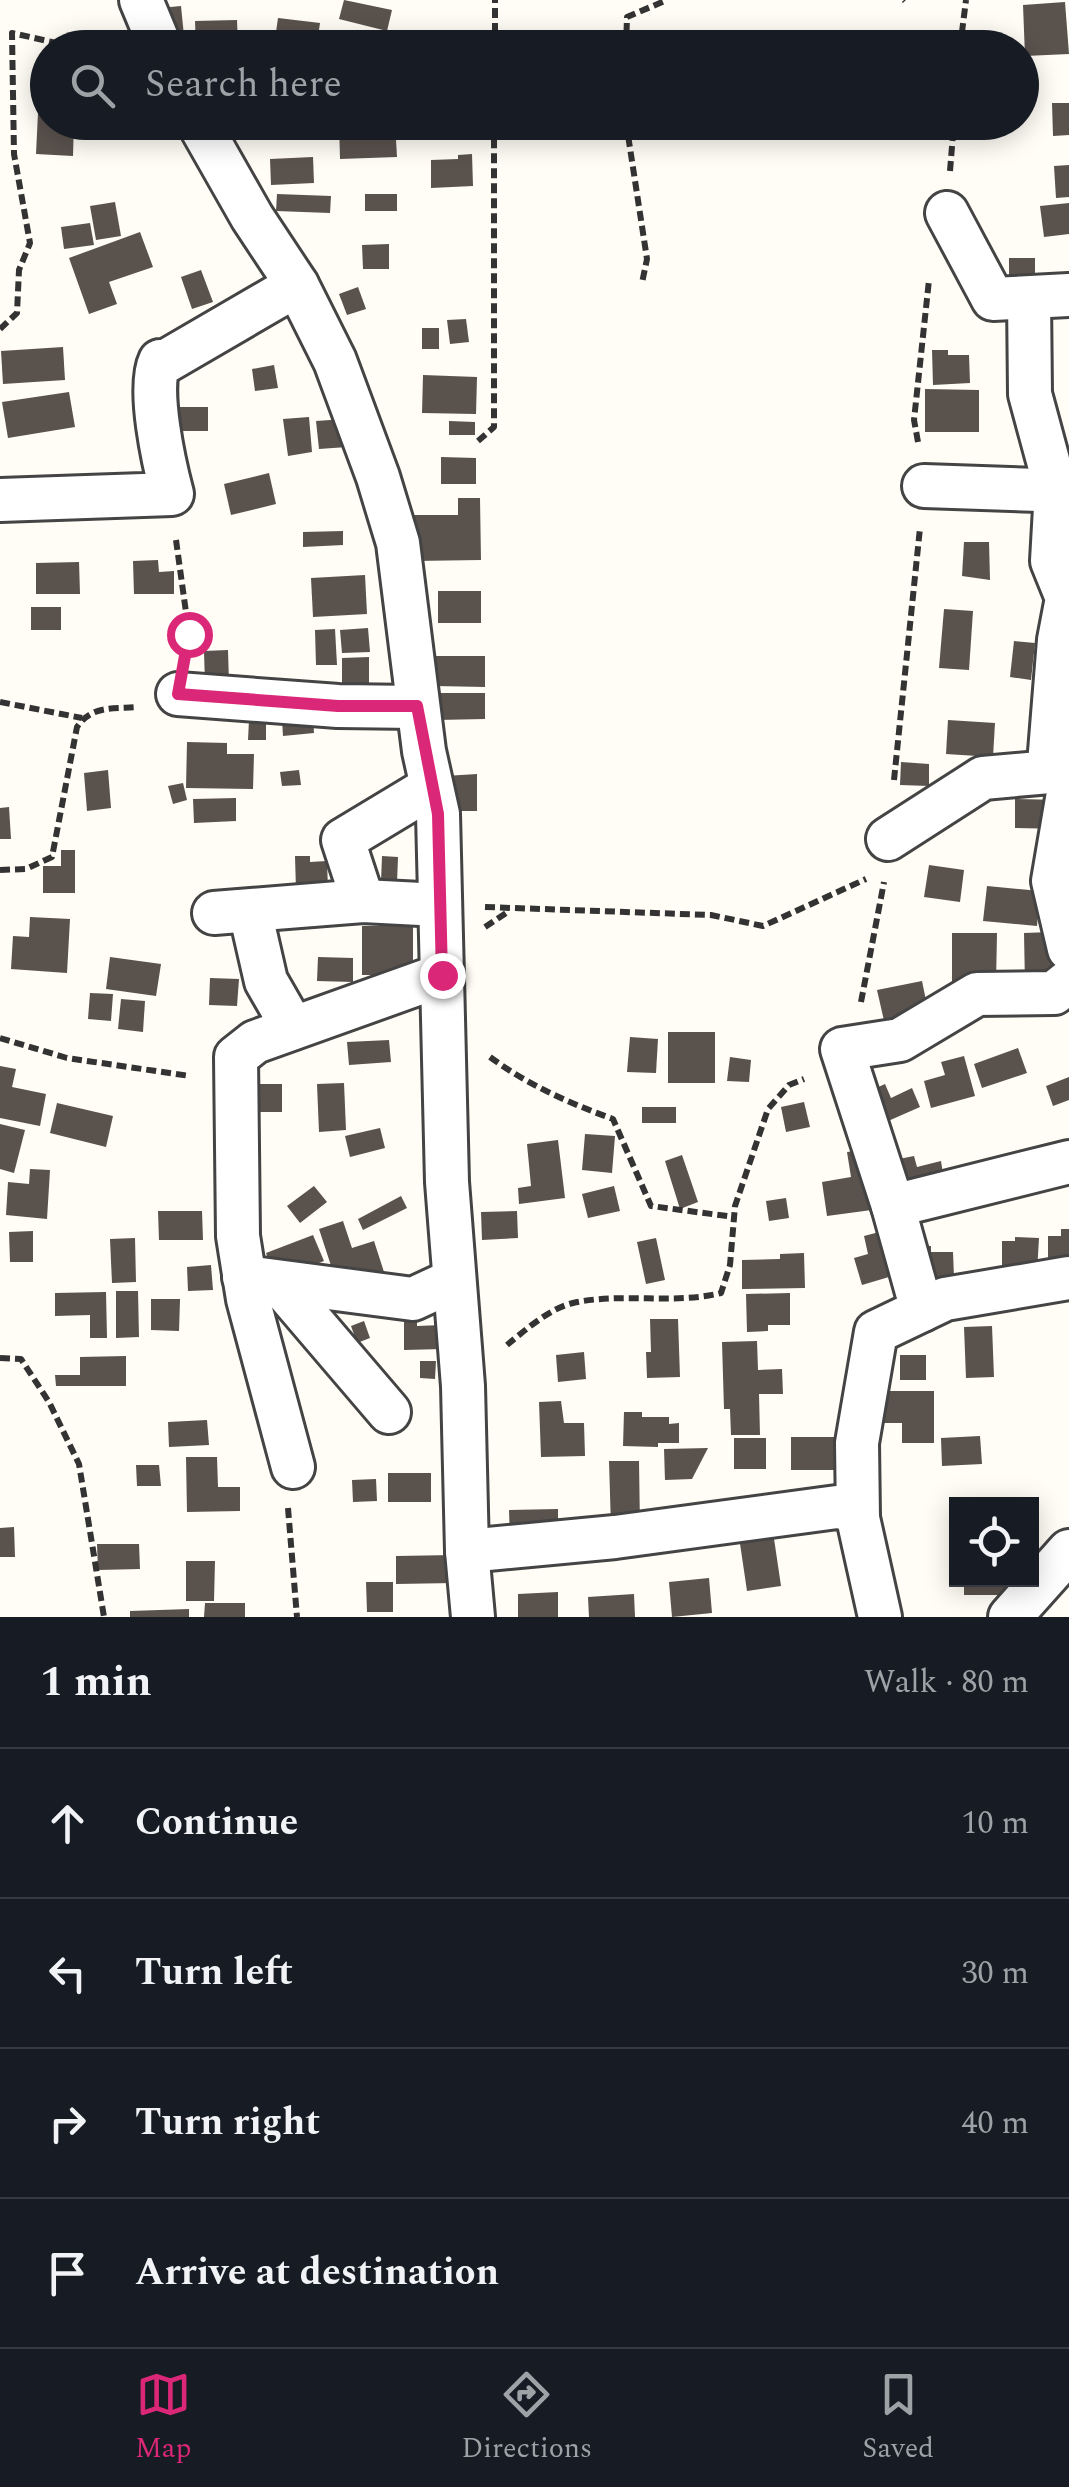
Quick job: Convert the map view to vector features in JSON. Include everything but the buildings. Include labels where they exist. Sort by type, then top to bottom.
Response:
[{"type":"street","points":[[141,0],[154,30]]},
{"type":"street","points":[[208,140],[252,217],[298,285],[351,402],[398,543],[417,706],[438,814],[447,1182],[463,1386],[467,1551],[473,1617]]},
{"type":"street","points":[[947,213],[993,299],[1049,296],[1030,394],[1063,490],[1052,560],[1068,598],[1059,640],[1050,752],[1066,781],[1053,881],[1069,949]]},
{"type":"street","points":[[0,500],[172,494],[156,402],[156,368],[160,360],[164,363],[298,285]]},
{"type":"street","points":[[924,486],[1063,490]]},
{"type":"street","points":[[178,694],[338,706],[417,706]]},
{"type":"street","points":[[882,857],[984,778],[1066,781]]},
{"type":"street","points":[[363,901],[342,840],[432,787]]},
{"type":"street","points":[[294,1028],[232,912],[363,901],[440,905]]},
{"type":"street","points":[[388,1412],[261,1279],[238,1236],[236,1057],[254,1042],[442,975]]},
{"type":"street","points":[[922,1310],[842,1049],[900,1040],[977,994],[1054,993],[1069,982]]},
{"type":"street","points":[[893,1206],[1069,1162]]},
{"type":"street","points":[[880,1617],[858,1518],[857,1443],[876,1332],[945,1299],[1069,1278]]},
{"type":"street","points":[[261,1279],[413,1299],[454,1280]]},
{"type":"street","points":[[261,1279],[294,1467]]},
{"type":"street","points":[[467,1551],[614,1537],[837,1507],[849,1509],[858,1518]]},
{"type":"street","points":[[1010,1617],[1069,1550]]},
{"type":"path","points":[[495,0],[495,30]]},
{"type":"path","points":[[627,30],[627,17],[666,0]]},
{"type":"path","points":[[962,30],[966,0]]},
{"type":"path","points":[[0,329],[18,313],[19,270],[30,243],[14,154],[12,33],[30,37]]},
{"type":"path","points":[[478,441],[494,427],[494,140]]},
{"type":"path","points":[[629,140],[647,259],[642,283]]},
{"type":"path","points":[[463,1386],[524,1332],[570,1303],[700,1298],[721,1293],[730,1266],[734,1217],[768,1109],[789,1085],[827,1070],[855,1033],[885,878],[882,857],[924,486],[914,420],[932,247],[947,213],[953,140]]},
{"type":"path","points":[[0,870],[26,870],[52,857],[77,727],[91,710],[167,702],[178,694],[189,634],[172,494]]},
{"type":"path","points":[[0,702],[83,718]]},
{"type":"path","points":[[509,910],[711,916],[763,926],[882,857]]},
{"type":"path","points":[[444,1024],[514,1075],[613,1120],[651,1206],[734,1217]]},
{"type":"path","points":[[0,1038],[68,1058],[185,1076],[198,1075],[236,1057]]},
{"type":"path","points":[[0,1358],[21,1359],[49,1402],[79,1464],[104,1617]]},
{"type":"path","points":[[294,1467],[288,1499],[297,1617]]},
{"type":"route","points":[[189,634],[178,694],[338,706],[417,706],[438,814],[442,975]]}]
